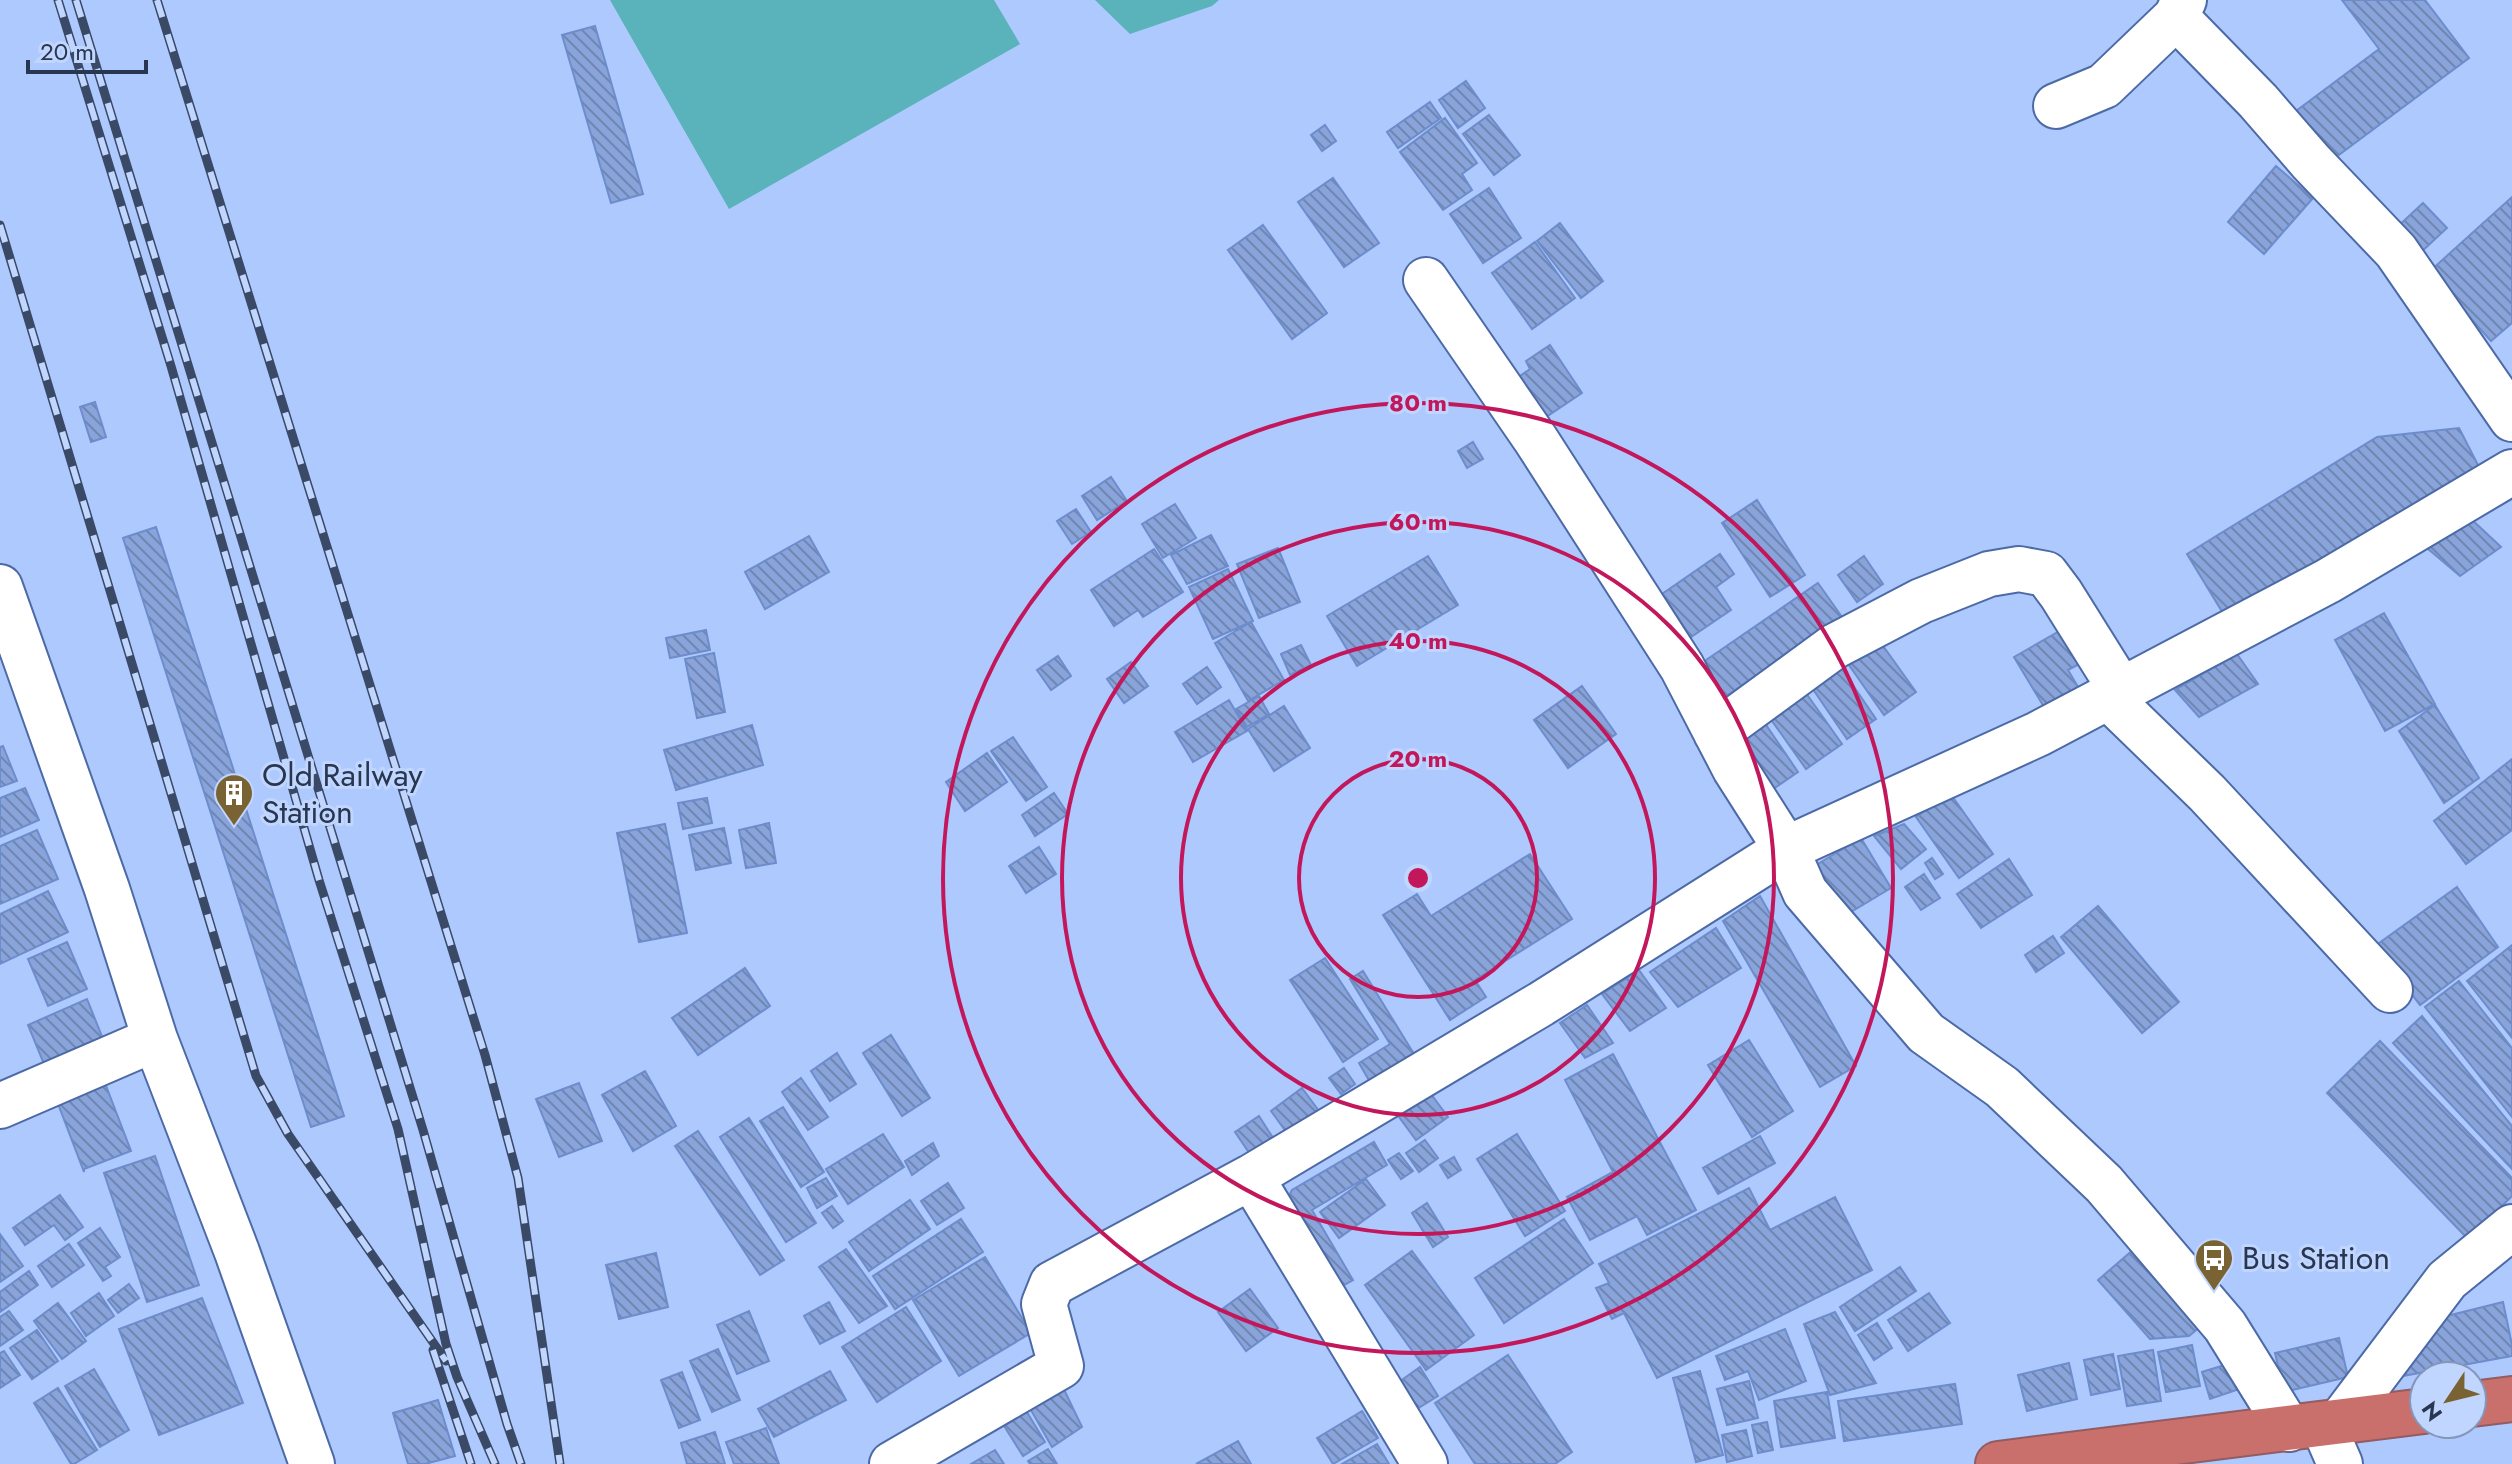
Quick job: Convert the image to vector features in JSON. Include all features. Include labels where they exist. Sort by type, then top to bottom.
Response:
[{"type":"highway","points":[[2488,1402],[2512,1399]]},
{"type":"highway","points":[[1998,1464],[2323,1435],[2408,1415]]},
{"type":"street","points":[[2056,106],[2104,86],[2180,9],[2311,162],[2396,251],[2512,419]]},
{"type":"street","points":[[1426,280],[1536,440],[1682,667],[1735,769],[1786,849],[1805,892],[1926,1033],[2002,1087],[2104,1184],[2323,1435],[2447,1280],[2512,1227]]},
{"type":"street","points":[[892,1464],[1061,1366],[1044,1304],[1052,1284],[1251,1177],[1541,1004],[1786,849],[2038,734],[2328,581],[2512,472]]},
{"type":"street","points":[[1716,733],[1835,646],[1921,601],[1989,574],[2019,569],[2046,574],[2061,594],[2114,693],[2390,990]]},
{"type":"street","points":[[0,587],[107,889],[155,1039],[237,1252],[312,1464]]},
{"type":"street","points":[[0,1106],[155,1039]]},
{"type":"street","points":[[1251,1177],[1425,1464]]},
{"type":"shaded area","points":[[610,0],[994,0],[1020,44],[729,209]]},
{"type":"shaded area","points":[[1095,0],[1219,0],[1212,6],[1130,34]]},
{"type":"building","points":[[2342,0],[2425,0],[2469,58],[2332,160],[2296,111],[2379,49]]},
{"type":"building","points":[[595,26],[643,194],[611,203],[562,35]]},
{"type":"building","points":[[1466,81],[1485,108],[1458,128],[1439,100]]},
{"type":"building","points":[[1430,102],[1441,118],[1398,148],[1387,132]]},
{"type":"building","points":[[1489,115],[1520,155],[1494,175],[1463,134]]},
{"type":"building","points":[[1445,118],[1477,163],[1462,174],[1472,190],[1443,210],[1400,152]]},
{"type":"building","points":[[1325,125],[1336,141],[1322,151],[1311,135]]},
{"type":"building","points":[[2276,166],[2313,198],[2264,254],[2228,222]]},
{"type":"building","points":[[1333,178],[1379,243],[1344,267],[1298,202]]},
{"type":"building","points":[[1489,188],[1521,238],[1483,263],[1450,214]]},
{"type":"building","points":[[2512,197],[2512,323],[2491,341],[2429,272]]},
{"type":"building","points":[[2423,203],[2447,228],[2418,255],[2395,229]]},
{"type":"building","points":[[1560,223],[1603,281],[1581,298],[1537,241]]},
{"type":"building","points":[[1263,225],[1327,313],[1292,339],[1228,250]]},
{"type":"building","points":[[1535,242],[1575,298],[1532,329],[1492,273]]},
{"type":"building","points":[[1550,345],[1582,393],[1540,421],[1513,381],[1530,369],[1526,361]]},
{"type":"building","points":[[95,402],[106,437],[91,442],[80,407]]},
{"type":"building","points":[[2459,428],[2480,469],[2229,623],[2187,554],[2377,437]]},
{"type":"building","points":[[1473,442],[1483,459],[1467,468],[1458,451]]},
{"type":"building","points":[[1111,477],[1127,501],[1097,520],[1082,496]]},
{"type":"building","points":[[1757,500],[1805,575],[1770,597],[1722,523]]},
{"type":"building","points":[[1175,504],[1196,538],[1163,558],[1142,524]]},
{"type":"building","points":[[1076,509],[1091,532],[1072,544],[1057,521]]},
{"type":"building","points":[[2469,517],[2501,547],[2460,576],[2427,548]]},
{"type":"building","name":"Old Railway Station","points":[[156,527],[344,1116],[311,1127],[123,538]]},
{"type":"building","points":[[1211,535],[1228,566],[1187,584],[1171,555]]},
{"type":"building","points":[[809,536],[829,572],[765,609],[745,572]]},
{"type":"building","points":[[1278,548],[1300,602],[1259,618],[1237,564]]},
{"type":"building","points":[[1154,549],[1183,592],[1143,617],[1138,610],[1114,626],[1091,590]]},
{"type":"building","points":[[1720,554],[1734,574],[1716,587],[1731,610],[1691,637],[1662,594]]},
{"type":"building","points":[[1428,556],[1458,605],[1357,666],[1327,616]]},
{"type":"building","points":[[1864,556],[1883,584],[1857,602],[1838,575]]},
{"type":"building","points":[[1228,569],[1253,621],[1213,639],[1189,587]]},
{"type":"building","points":[[1818,583],[1842,617],[1719,701],[1696,667]]},
{"type":"building","points":[[2384,613],[2435,704],[2385,731],[2335,640]]},
{"type":"building","points":[[1251,622],[1284,680],[1248,701],[1215,643]]},
{"type":"building","points":[[2070,625],[2090,658],[2068,670],[2078,687],[2044,707],[2014,657]]},
{"type":"building","points":[[706,630],[710,650],[670,658],[666,638]]},
{"type":"building","points":[[1876,636],[1916,692],[1884,715],[1844,658]]},
{"type":"building","points":[[1301,645],[1311,665],[1290,675],[1281,654]]},
{"type":"building","points":[[714,653],[725,712],[697,718],[685,659]]},
{"type":"building","points":[[2237,654],[2258,684],[2199,717],[2175,690]]},
{"type":"building","points":[[1058,656],[1071,676],[1051,690],[1037,670]]},
{"type":"building","points":[[1835,659],[1876,719],[1847,739],[1806,679]]},
{"type":"building","points":[[1131,662],[1148,686],[1124,703],[1107,679]]},
{"type":"building","points":[[1207,667],[1221,687],[1197,704],[1183,684]]},
{"type":"building","points":[[1582,686],[1616,734],[1568,768],[1534,720]]},
{"type":"building","points":[[1801,686],[1842,744],[1806,769],[1765,711]]},
{"type":"building","points":[[1259,696],[1269,714],[1247,727],[1236,709]]},
{"type":"building","points":[[1229,700],[1247,731],[1193,762],[1175,732]]},
{"type":"building","points":[[2435,705],[2479,778],[2444,803],[2399,731]]},
{"type":"building","points":[[1284,706],[1310,748],[1274,771],[1248,729]]},
{"type":"building","points":[[1758,713],[1798,772],[1766,794],[1725,736]]},
{"type":"building","points":[[752,725],[763,765],[676,790],[664,750]]},
{"type":"building","points":[[1013,737],[1047,787],[1026,801],[991,751]]},
{"type":"building","points":[[3,746],[17,781],[0,787],[0,747]]},
{"type":"building","points":[[987,753],[1007,782],[965,811],[946,782]]},
{"type":"building","points":[[2512,759],[2512,830],[2466,864],[2434,821]]},
{"type":"building","points":[[25,788],[39,820],[0,837],[0,798]]},
{"type":"building","points":[[1054,793],[1068,814],[1035,836],[1022,815]]},
{"type":"building","points":[[1950,793],[1993,854],[1959,878],[1916,817]]},
{"type":"building","points":[[707,798],[712,823],[683,829],[678,803]]},
{"type":"building","points":[[769,823],[776,863],[746,868],[739,830]]},
{"type":"building","points":[[665,824],[687,933],[639,942],[617,833]]},
{"type":"building","points":[[1904,824],[1926,849],[1901,869],[1874,836]]},
{"type":"building","points":[[724,828],[731,863],[696,870],[689,835]]},
{"type":"building","points":[[37,830],[58,879],[0,904],[0,846]]},
{"type":"building","points":[[1861,838],[1891,888],[1836,921],[1806,871]]},
{"type":"building","points":[[1039,847],[1056,874],[1026,893],[1009,866]]},
{"type":"building","points":[[1530,854],[1572,919],[1475,980],[1486,997],[1450,1020],[1383,915],[1417,894],[1431,916]]},
{"type":"building","points":[[1932,858],[1943,874],[1935,879],[1925,863]]},
{"type":"building","points":[[2009,859],[2032,895],[1981,928],[1957,894]]},
{"type":"building","points":[[1924,874],[1940,898],[1921,910],[1905,887]]},
{"type":"building","points":[[2457,887],[2498,947],[2420,1005],[2375,946]]},
{"type":"building","points":[[48,891],[68,932],[0,964],[0,914]]},
{"type":"building","points":[[1760,896],[1856,1066],[1820,1087],[1723,921]]},
{"type":"building","points":[[2098,906],[2179,1002],[2142,1033],[2061,937]]},
{"type":"building","points":[[1716,928],[1741,968],[1678,1007],[1650,972]]},
{"type":"building","points":[[2053,936],[2064,953],[2036,972],[2025,955]]},
{"type":"building","points":[[67,942],[87,989],[48,1006],[28,959]]},
{"type":"building","points":[[2512,945],[2512,1038],[2467,981]]},
{"type":"building","points":[[1325,958],[1378,1039],[1343,1062],[1290,980]]},
{"type":"building","points":[[745,968],[770,1006],[698,1055],[672,1018]]},
{"type":"building","points":[[1639,970],[1666,1008],[1630,1031],[1602,994]]},
{"type":"building","points":[[1363,971],[1414,1054],[1370,1082],[1359,1063],[1390,1044],[1350,979]]},
{"type":"building","points":[[2459,981],[2512,1048],[2512,1117],[2425,1007]]},
{"type":"building","points":[[87,999],[105,1044],[46,1069],[28,1025]]},
{"type":"building","points":[[1587,1005],[1613,1043],[1585,1058],[1560,1023]]},
{"type":"building","points":[[2422,1016],[2512,1126],[2512,1169],[2393,1043]]},
{"type":"building","points":[[891,1035],[930,1098],[902,1116],[863,1053]]},
{"type":"building","points":[[1749,1040],[1793,1111],[1752,1137],[1708,1065]]},
{"type":"building","points":[[2380,1041],[2512,1178],[2512,1196],[2468,1239],[2327,1093]]},
{"type":"building","points":[[837,1053],[856,1084],[830,1101],[811,1071]]},
{"type":"building","points":[[1613,1054],[1696,1210],[1647,1235],[1637,1216],[1590,1240],[1567,1197],[1613,1172],[1565,1080]]},
{"type":"building","points":[[1344,1068],[1355,1084],[1341,1094],[1329,1078]]},
{"type":"building","points":[[100,1070],[131,1151],[84,1169],[84,1172],[52,1088]]},
{"type":"building","points":[[645,1071],[676,1126],[633,1151],[602,1095]]},
{"type":"building","points":[[801,1078],[828,1117],[808,1130],[782,1092]]},
{"type":"building","points":[[579,1083],[602,1141],[559,1157],[536,1099]]},
{"type":"building","points":[[1302,1088],[1319,1111],[1287,1133],[1271,1111]]},
{"type":"building","points":[[1431,1094],[1448,1117],[1416,1140],[1399,1117]]},
{"type":"building","points":[[783,1107],[824,1172],[801,1187],[760,1121]]},
{"type":"building","points":[[1259,1116],[1275,1141],[1252,1157],[1235,1132]]},
{"type":"building","points":[[749,1118],[816,1223],[786,1242],[720,1137]]},
{"type":"building","points":[[698,1131],[784,1260],[760,1275],[675,1146]]},
{"type":"building","points":[[883,1134],[904,1167],[848,1204],[826,1169]]},
{"type":"building","points":[[1517,1134],[1565,1211],[1525,1236],[1477,1159]]},
{"type":"building","points":[[1760,1136],[1775,1163],[1718,1194],[1703,1168]]},
{"type":"building","points":[[1425,1140],[1438,1158],[1419,1172],[1406,1153]]},
{"type":"building","points":[[1374,1142],[1387,1165],[1312,1210],[1353,1280],[1335,1290],[1285,1203],[1292,1190]]},
{"type":"building","points":[[933,1143],[939,1156],[912,1175],[905,1161]]},
{"type":"building","points":[[1399,1153],[1413,1171],[1401,1179],[1388,1160]]},
{"type":"building","points":[[155,1156],[199,1285],[147,1302],[104,1173]]},
{"type":"building","points":[[1454,1157],[1461,1170],[1448,1178],[1440,1165]]},
{"type":"building","points":[[826,1178],[837,1196],[817,1208],[807,1188]]},
{"type":"building","points":[[1366,1179],[1385,1205],[1339,1238],[1320,1212]]},
{"type":"building","points":[[948,1183],[964,1208],[937,1225],[921,1201]]},
{"type":"building","points":[[1749,1188],[1770,1230],[1835,1197],[1872,1270],[1657,1378],[1624,1313],[1612,1319],[1596,1288],[1609,1283],[1599,1264]]},
{"type":"building","points":[[60,1195],[83,1227],[65,1240],[54,1225],[25,1245],[13,1228]]},
{"type":"building","points":[[910,1200],[930,1229],[869,1271],[849,1242]]},
{"type":"building","points":[[1427,1203],[1448,1237],[1433,1247],[1412,1213]]},
{"type":"building","points":[[832,1206],[843,1221],[833,1228],[822,1213]]},
{"type":"building","points":[[961,1219],[983,1252],[895,1309],[873,1276]]},
{"type":"building","points":[[1564,1219],[1593,1263],[1504,1323],[1475,1278]]},
{"type":"building","points":[[100,1228],[120,1257],[105,1267],[111,1276],[103,1281],[78,1243]]},
{"type":"building","points":[[0,1234],[23,1266],[0,1282]]},
{"type":"building","points":[[69,1244],[84,1265],[52,1287],[38,1266]]},
{"type":"building","points":[[846,1249],[887,1306],[859,1323],[819,1267]]},
{"type":"building","points":[[2133,1250],[2200,1327],[2189,1336],[2150,1339],[2098,1280]]},
{"type":"building","points":[[1412,1251],[1474,1335],[1426,1370],[1365,1285]]},
{"type":"building","points":[[656,1253],[668,1307],[619,1319],[606,1265]]},
{"type":"building","points":[[985,1257],[1031,1333],[959,1376],[913,1300]]},
{"type":"building","points":[[1900,1267],[1916,1291],[1855,1331],[1840,1307]]},
{"type":"building","points":[[29,1271],[38,1285],[0,1312],[0,1292]]},
{"type":"building","points":[[129,1284],[139,1298],[118,1313],[108,1300]]},
{"type":"building","points":[[1250,1289],[1278,1328],[1246,1351],[1218,1312]]},
{"type":"building","points":[[99,1293],[114,1316],[86,1336],[71,1313]]},
{"type":"building","points":[[1929,1293],[1950,1323],[1908,1351],[1888,1320]]},
{"type":"building","points":[[202,1298],[243,1403],[159,1435],[119,1329]]},
{"type":"building","points":[[829,1302],[845,1331],[820,1344],[804,1316]]},
{"type":"building","points":[[2503,1302],[2512,1356],[2488,1360],[2408,1360],[2408,1375],[2387,1379],[2443,1317]]},
{"type":"building","points":[[58,1303],[86,1341],[62,1359],[34,1321]]},
{"type":"building","points":[[906,1307],[941,1361],[877,1402],[842,1347]]},
{"type":"building","points":[[9,1311],[23,1330],[0,1346],[0,1317]]},
{"type":"building","points":[[749,1311],[769,1361],[737,1374],[717,1325]]},
{"type":"building","points":[[1835,1312],[1876,1383],[1830,1395],[1804,1324]]},
{"type":"building","points":[[1877,1323],[1892,1348],[1874,1360],[1858,1335]]},
{"type":"building","points":[[1785,1329],[1806,1381],[1759,1400],[1748,1371],[1725,1380],[1716,1356]]},
{"type":"building","points":[[37,1330],[58,1361],[32,1379],[10,1348]]},
{"type":"building","points":[[2339,1338],[2348,1377],[2284,1392],[2275,1353]]},
{"type":"building","points":[[2192,1345],[2200,1386],[2166,1392],[2158,1352]]},
{"type":"building","points":[[718,1349],[740,1400],[712,1412],[690,1361]]},
{"type":"building","points":[[2153,1350],[2161,1401],[2127,1406],[2118,1356]]},
{"type":"building","points":[[4,1351],[20,1375],[0,1388],[0,1353]]},
{"type":"building","points":[[2113,1354],[2120,1389],[2091,1395],[2084,1360]]},
{"type":"building","points":[[1508,1355],[1572,1452],[1555,1464],[1475,1464],[1435,1403]]},
{"type":"building","points":[[2069,1363],[2077,1399],[2027,1411],[2018,1375]]},
{"type":"building","points":[[2231,1363],[2239,1389],[2210,1399],[2202,1372]]},
{"type":"building","points":[[1420,1367],[1438,1396],[1417,1409],[1399,1382]]},
{"type":"building","points":[[94,1369],[129,1430],[100,1447],[65,1386]]},
{"type":"building","points":[[830,1371],[846,1400],[774,1437],[758,1409]]},
{"type":"building","points":[[1700,1371],[1723,1455],[1696,1462],[1673,1378]]},
{"type":"building","points":[[682,1372],[700,1420],[679,1428],[661,1380]]},
{"type":"building","points":[[1057,1375],[1082,1427],[1052,1447],[1023,1396]]},
{"type":"building","points":[[1749,1381],[1758,1418],[1727,1425],[1717,1389]]},
{"type":"building","points":[[1955,1384],[1962,1424],[1844,1441],[1838,1401]]},
{"type":"building","points":[[58,1388],[97,1450],[74,1464],[71,1464],[34,1403]]},
{"type":"building","points":[[1827,1392],[1835,1438],[1781,1447],[1774,1401]]},
{"type":"building","points":[[1019,1399],[1045,1442],[1023,1456],[996,1413]]},
{"type":"building","points":[[438,1400],[455,1456],[425,1464],[408,1464],[393,1413]]},
{"type":"building","points":[[1362,1411],[1378,1438],[1333,1464],[1317,1438]]},
{"type":"building","points":[[1767,1422],[1773,1450],[1758,1453],[1752,1425]]},
{"type":"building","points":[[766,1428],[779,1464],[734,1464],[726,1442]]},
{"type":"building","points":[[1746,1430],[1752,1456],[1727,1462],[1722,1435]]},
{"type":"building","points":[[715,1432],[725,1464],[687,1464],[681,1443]]},
{"type":"building","points":[[1238,1441],[1251,1464],[1196,1464]]},
{"type":"building","points":[[1377,1444],[1389,1464],[1342,1464]]},
{"type":"building","points":[[1048,1449],[1057,1464],[1030,1464],[1028,1461]]},
{"type":"building","points":[[995,1450],[1004,1464],[971,1464]]},
{"type":"railway","points":[[58,0],[171,366],[319,880],[398,1129],[446,1344],[495,1464]]},
{"type":"railway","points":[[76,0],[423,1130],[521,1464]]},
{"type":"railway","points":[[157,0],[485,1055],[518,1178],[560,1464]]},
{"type":"railway","points":[[0,225],[256,1076],[288,1134],[446,1361]]},
{"type":"railway","points":[[433,1350],[471,1464]]},
{"type":"place","name":"Old Railway Station","points":[[234,827]]},
{"type":"place","name":"Bus Station","points":[[2214,1292]]}]
